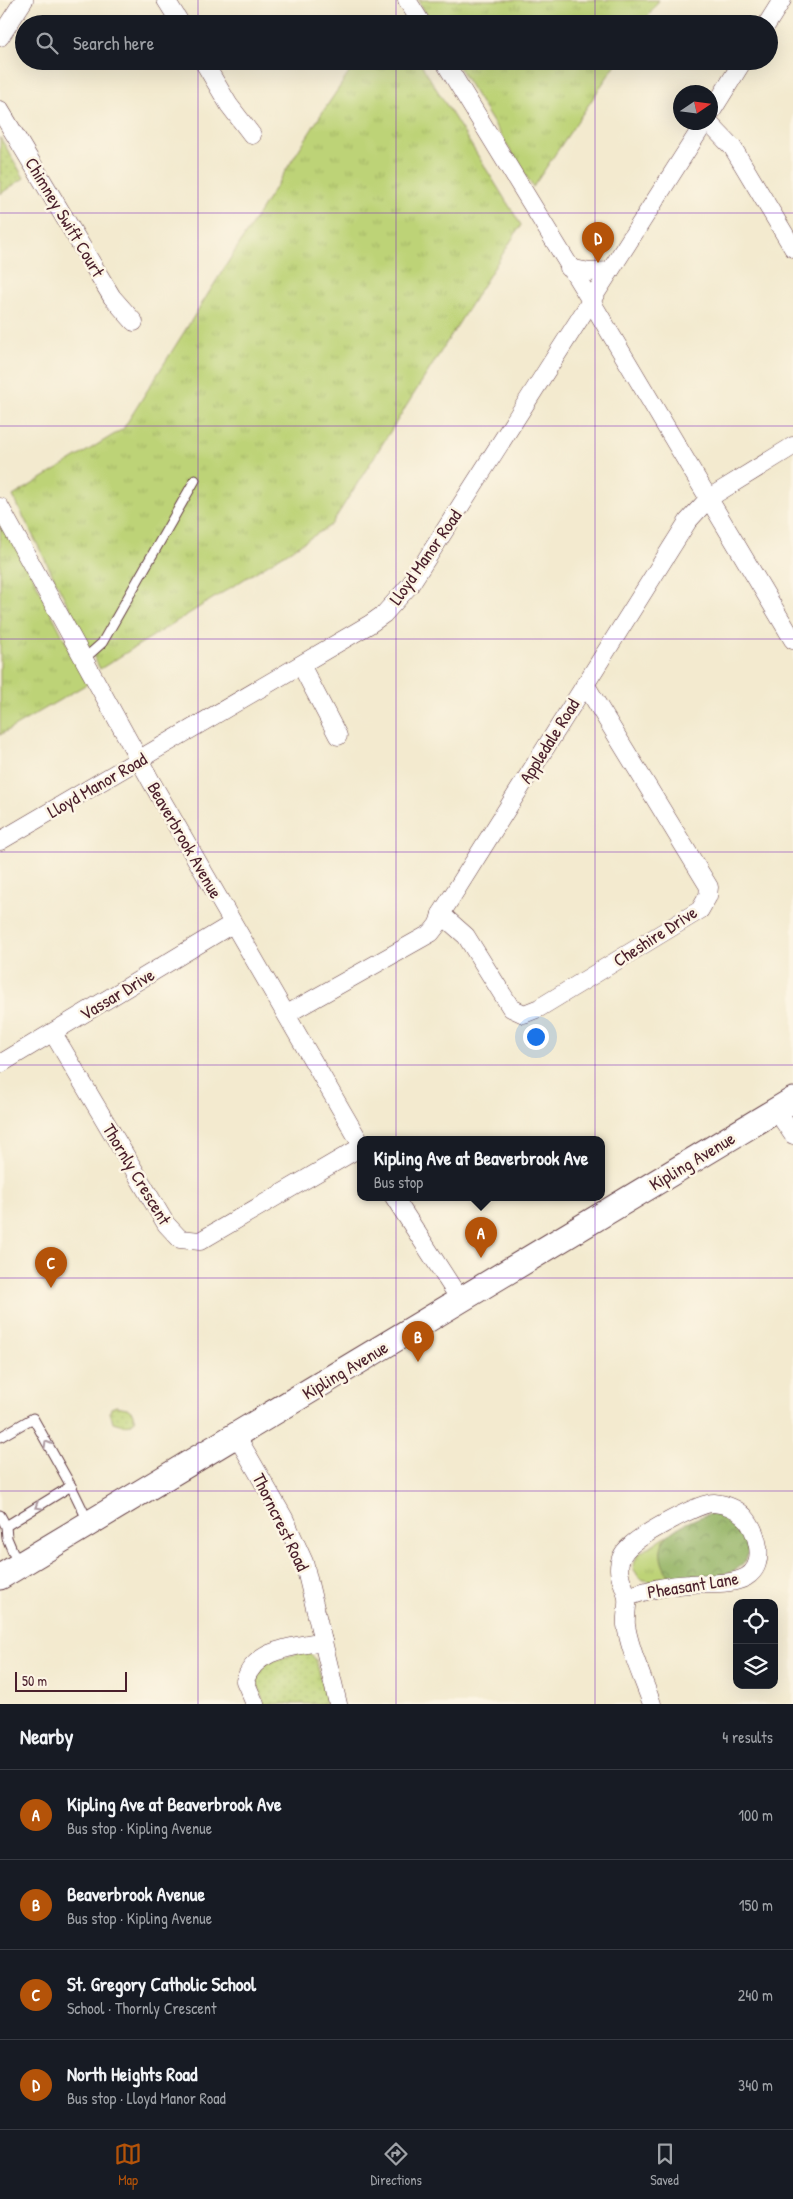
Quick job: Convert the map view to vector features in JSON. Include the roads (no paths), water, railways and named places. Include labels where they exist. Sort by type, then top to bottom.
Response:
[{"type":"main road","name":"Kipling Avenue","points":[[10,1572],[785,1105]]},
{"type":"street","points":[[0,37],[24,0]]},
{"type":"street","points":[[166,0],[175,15]]},
{"type":"street","points":[[407,0],[416,15]]},
{"type":"street","points":[[773,15],[782,0]]},
{"type":"street","points":[[208,70],[229,105],[252,135]]},
{"type":"street","points":[[449,70],[569,268],[591,301],[793,640]]},
{"type":"street","points":[[718,101],[737,70]]},
{"type":"street","name":"Chimney Swift Court","points":[[0,110],[112,297],[134,322]]},
{"type":"street","name":"Lloyd Manor Road","points":[[0,841],[377,619],[397,600],[410,585],[701,130]]},
{"type":"street","points":[[714,130],[733,148],[793,248]]},
{"type":"street","points":[[569,268],[590,272],[610,271]]},
{"type":"street","name":"Appledale Road","points":[[287,1014],[430,933],[438,924],[441,914],[688,521],[709,498],[793,446]]},
{"type":"street","name":"Beaverbrook Avenue","points":[[0,507],[232,924],[287,1014],[357,1138]]},
{"type":"street","points":[[301,665],[338,736]]},
{"type":"street","name":"Cheshire Drive","points":[[441,914],[466,936],[511,1008],[524,1014],[539,1008],[700,910],[708,896],[709,887],[585,684]]},
{"type":"street","name":"Vassar Drive","points":[[0,1064],[232,924]]},
{"type":"street","name":"Thornly Crescent","points":[[53,1033],[166,1224],[180,1239],[200,1241],[357,1147]]},
{"type":"street","points":[[785,1105],[793,1135]]},
{"type":"street","points":[[397,1201],[461,1301]]},
{"type":"street","name":"Thorncrest Road","points":[[236,1435],[284,1518],[304,1562],[338,1704]]},
{"type":"street","name":"Pheasant Lane","points":[[627,1597],[662,1587],[734,1581],[747,1576],[757,1560],[759,1549],[757,1538],[750,1523],[737,1509],[713,1503],[702,1505],[650,1532],[630,1546],[621,1557],[619,1569],[627,1597],[626,1623],[629,1638],[652,1704]]},
{"type":"street","points":[[255,1704],[245,1681],[249,1668],[258,1659],[277,1651],[323,1641]]},
{"type":"lane","points":[[84,659],[102,642],[195,480]]},
{"type":"lane","points":[[0,1437],[33,1418],[71,1486],[89,1524]]},
{"type":"lane","points":[[6,1526],[71,1486]]},
{"type":"lane","points":[[0,1515],[6,1526],[10,1572]]},
{"type":"place","name":"North Heights Road","points":[[598,263]]},
{"type":"place","name":"Kipling Ave at Beaverbrook Ave","points":[[481,1258]]},
{"type":"place","name":"St. Gregory Catholic School","points":[[51,1288]]},
{"type":"place","name":"Beaverbrook Avenue","points":[[418,1362]]}]
